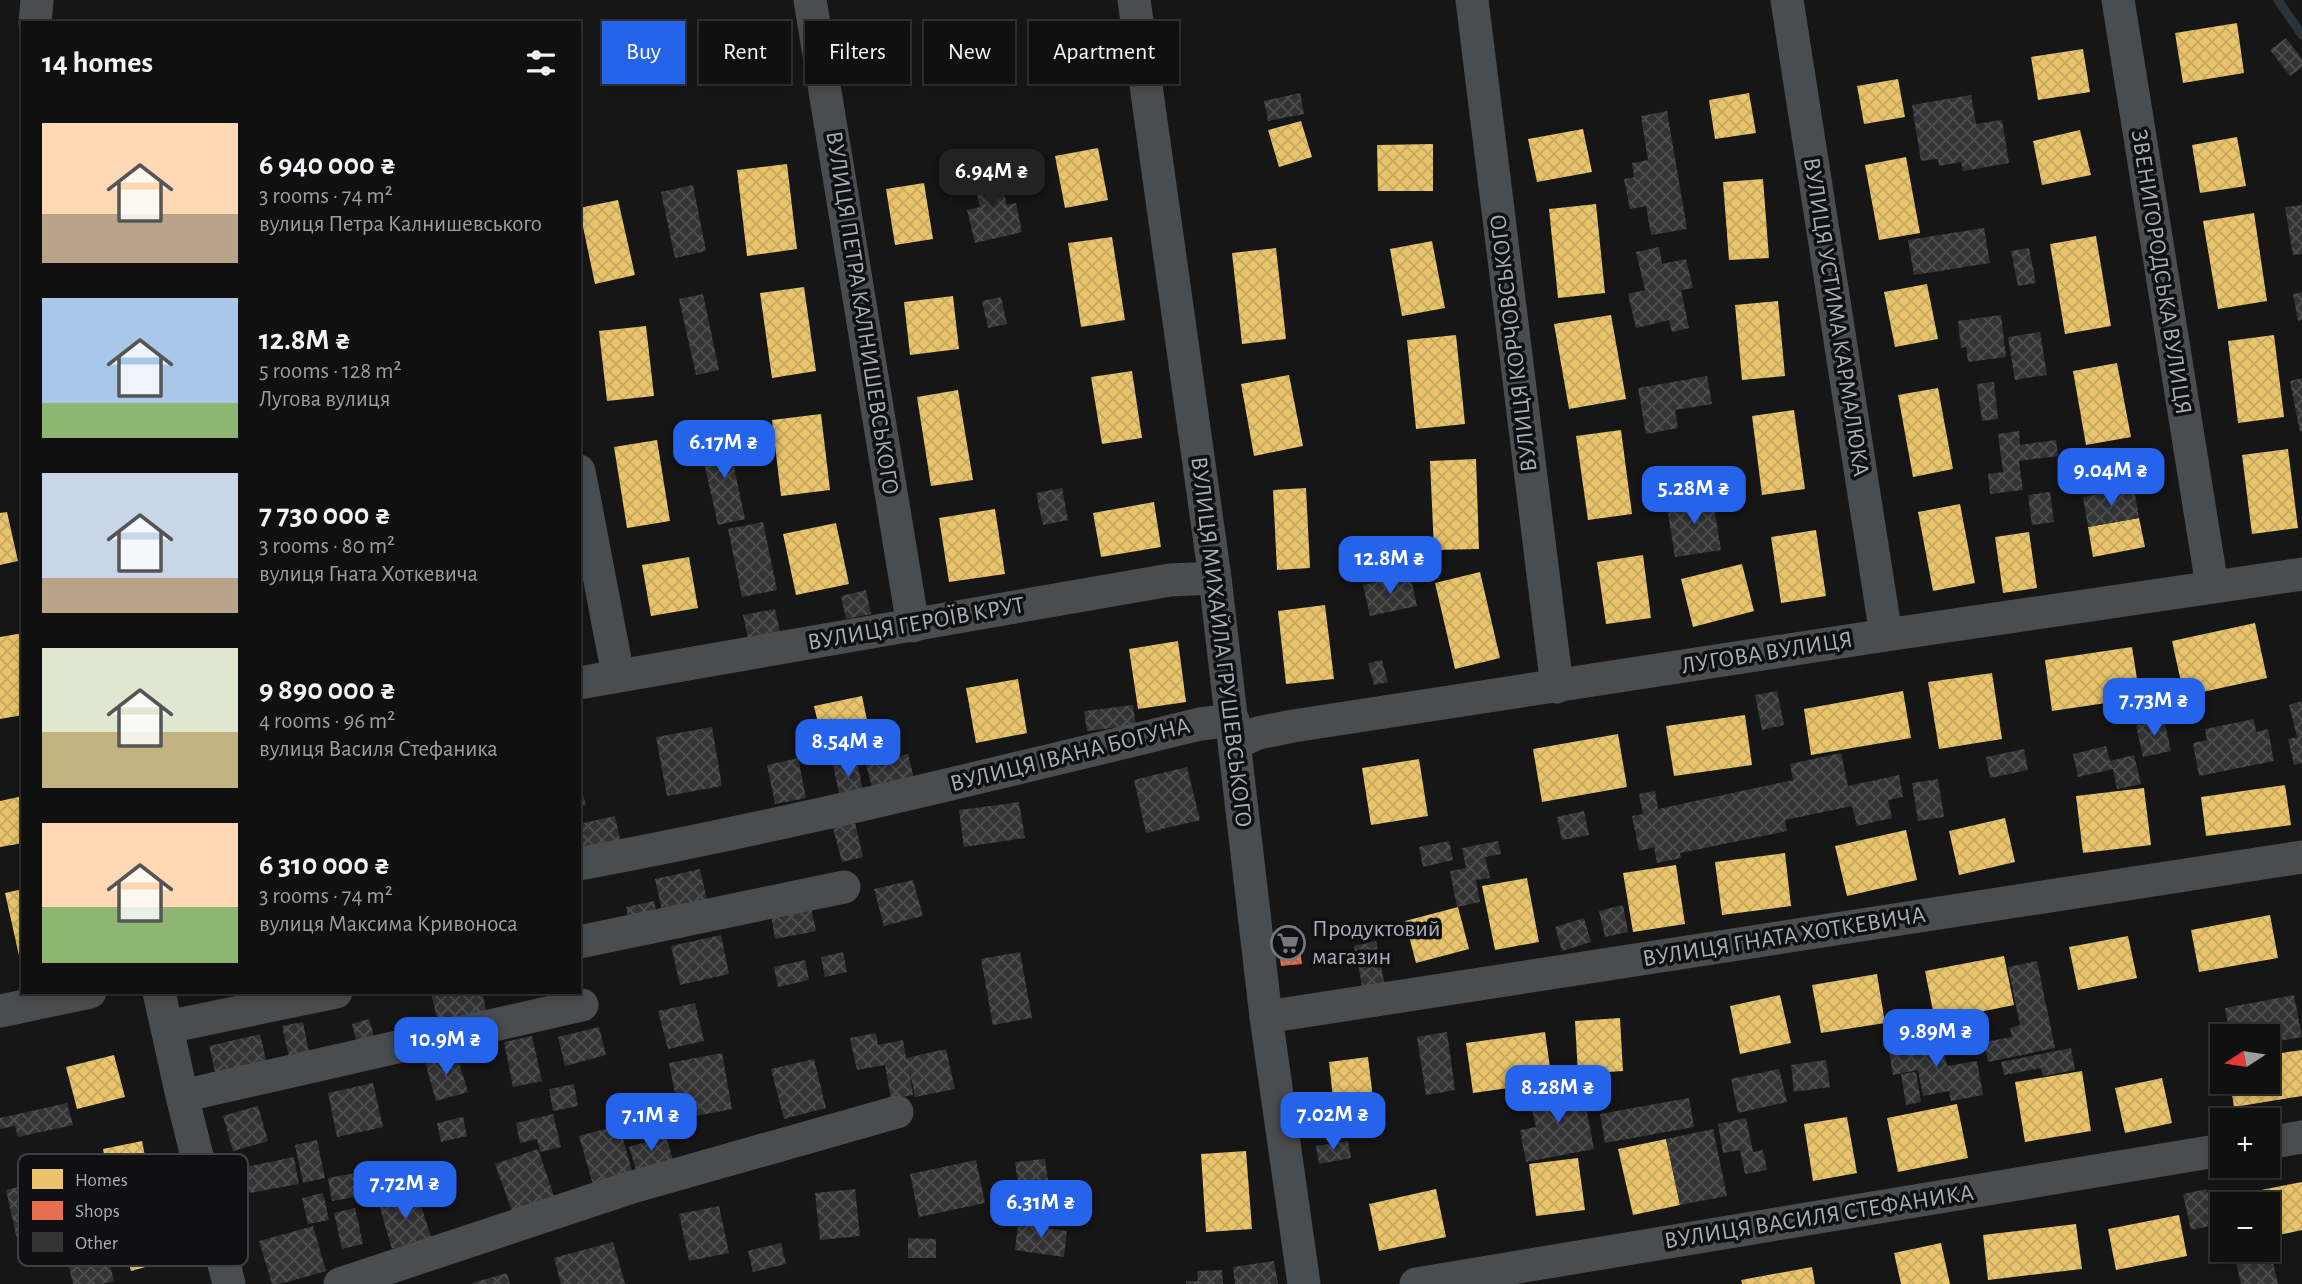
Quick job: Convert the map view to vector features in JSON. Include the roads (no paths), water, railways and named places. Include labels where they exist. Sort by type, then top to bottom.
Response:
[{"type":"street","points":[[35,21],[37,0]]},
{"type":"street","name":"ВУЛИЦЯ ПЕТРА КАЛНИШЕВСЬКОГО","points":[[810,0],[913,626]]},
{"type":"street","name":"ВУЛИЦЯ МИХАЙЛА ГРУШЕВСЬКОГО","points":[[1134,0],[1215,578],[1266,1017],[1304,1284]]},
{"type":"street","name":"ВУЛИЦЯ КОРЧОВСЬКОГО","points":[[1472,0],[1556,687]]},
{"type":"street","name":"ВУЛИЦЯ УСТИМА КАРМАЛЮКА","points":[[1787,0],[1886,635]]},
{"type":"street","name":"ЗВЕНИГОРОДСЬКА ВУЛИЦЯ","points":[[2118,0],[2212,586]]},
{"type":"street","points":[[581,481],[618,675]]},
{"type":"street","name":"ЛУГОВА ВУЛИЦЯ","points":[[1234,732],[1258,733],[1886,635],[2302,574]]},
{"type":"street","name":"ВУЛИЦЯ ГЕРОЇВ КРУТ","points":[[581,683],[1170,580],[1215,578]]},
{"type":"street","name":"ВУЛИЦЯ ІВАНА БОГУНА","points":[[581,864],[703,840],[988,776],[1200,724],[1234,732]]},
{"type":"street","name":"ВУЛИЦЯ ГНАТА ХОТКЕВИЧА","points":[[1266,1017],[2302,858]]},
{"type":"street","points":[[581,942],[844,887]]},
{"type":"street","points":[[0,1011],[81,994]]},
{"type":"street","points":[[159,994],[196,1154]]},
{"type":"street","points":[[167,1027],[325,994]]},
{"type":"street","points":[[182,1096],[582,1005]]},
{"type":"street","points":[[340,1284],[629,1188],[897,1112]]},
{"type":"street","points":[[2280,1141],[2302,1137]]},
{"type":"street","name":"ВУЛИЦЯ ВАСИЛЯ СТЕФАНИКА","points":[[1416,1284],[2210,1152]]},
{"type":"street","points":[[224,1266],[229,1284]]},
{"type":"waterway","points":[[2278,0],[2302,35]]},
{"type":"place","name":"Продуктовий магазин","points":[[1288,943]]}]
